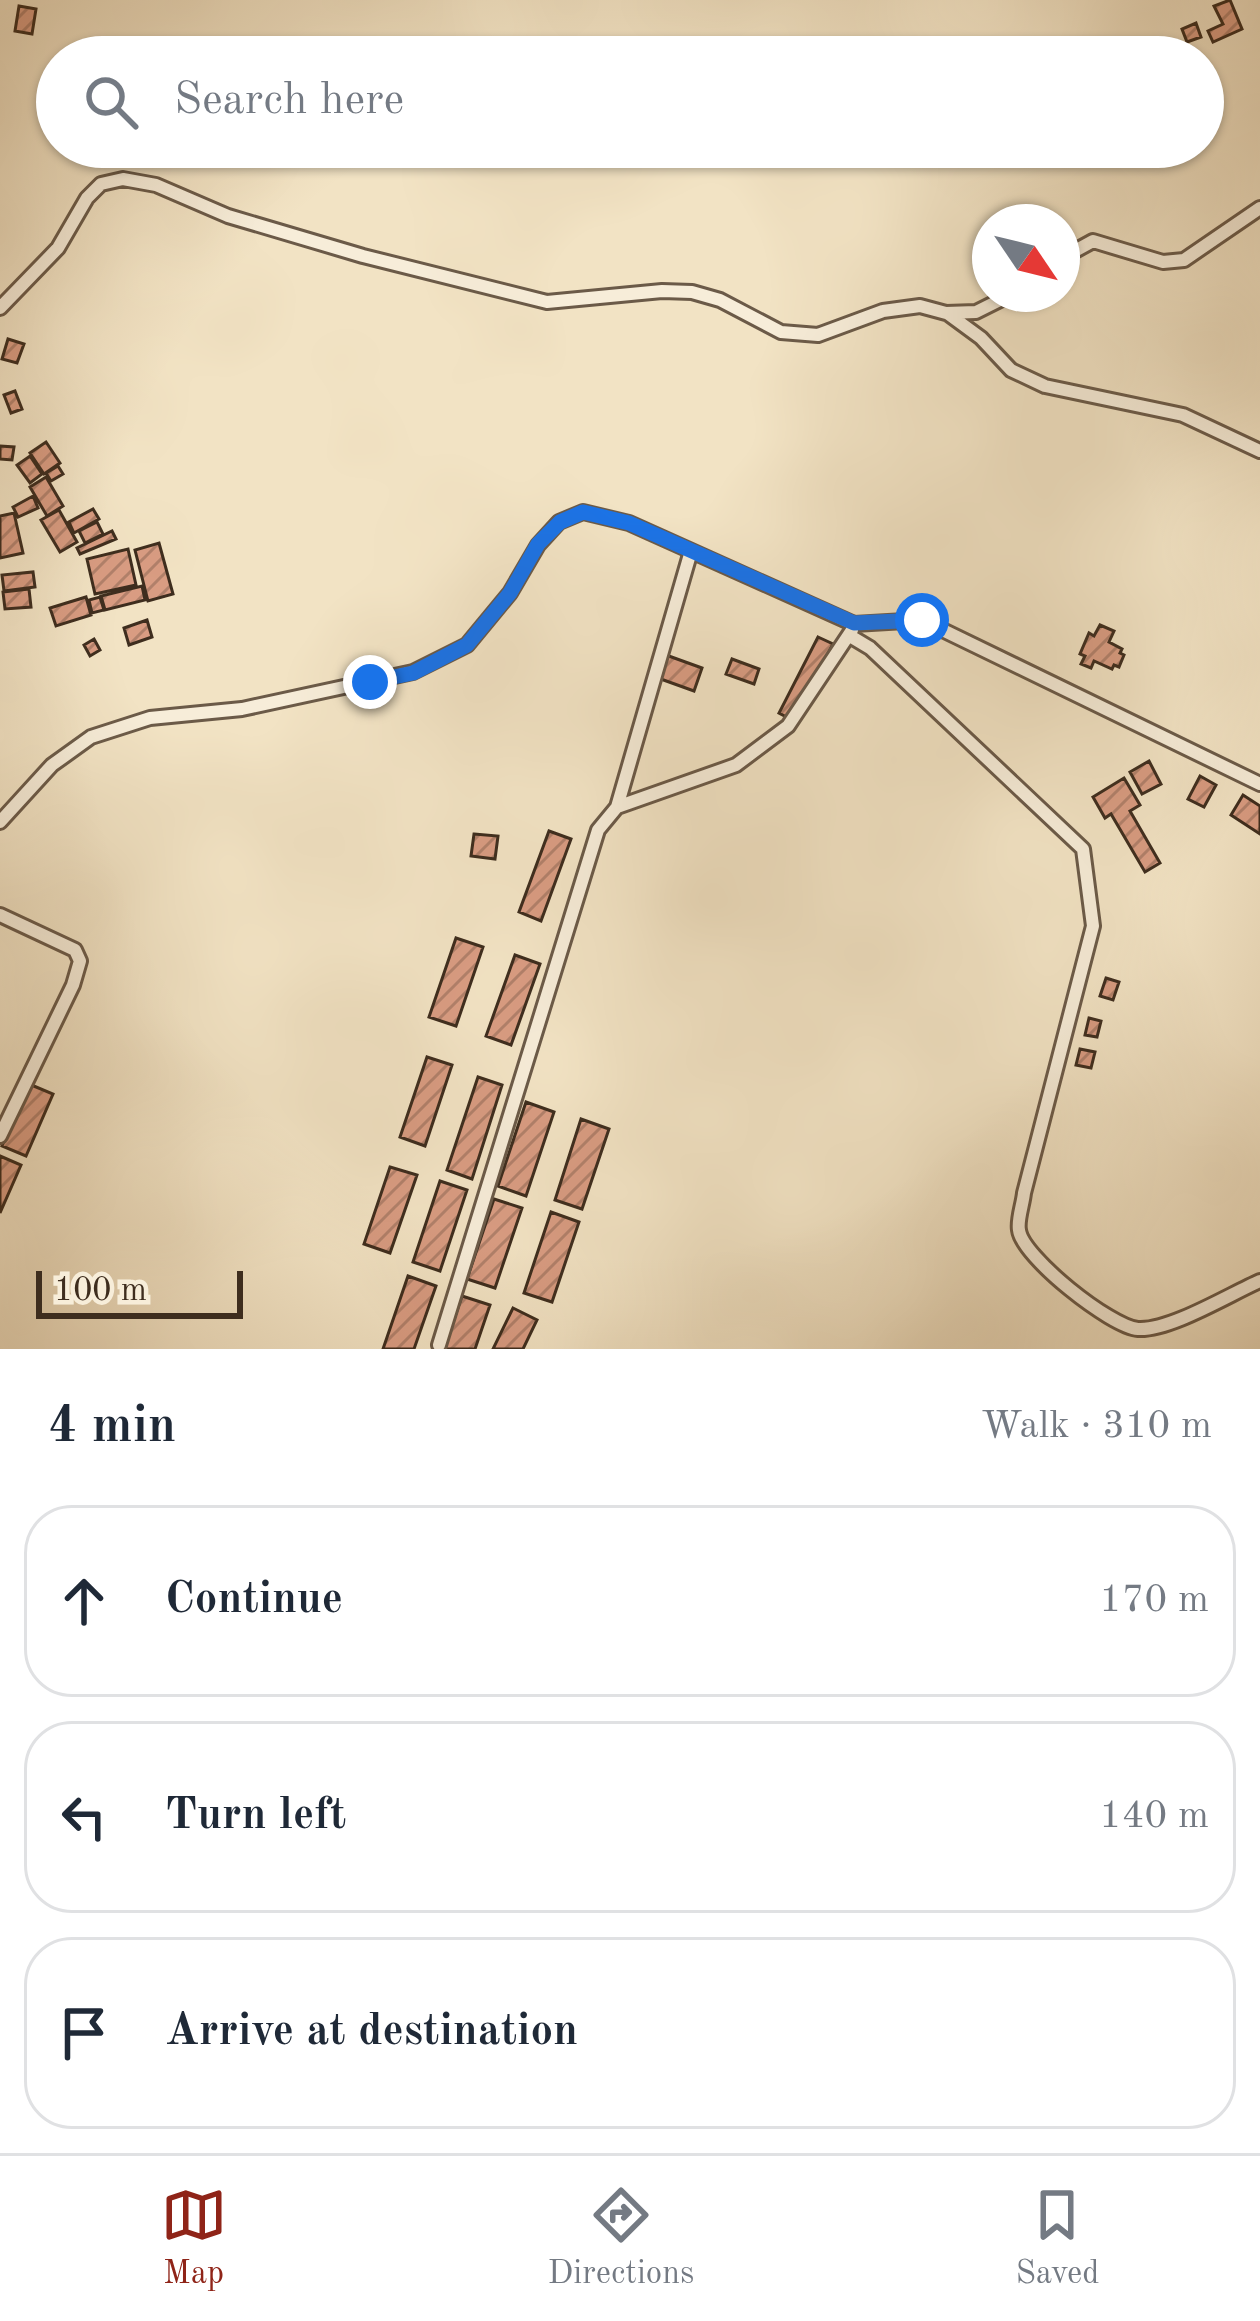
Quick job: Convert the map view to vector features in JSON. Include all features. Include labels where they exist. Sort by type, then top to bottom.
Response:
[{"type":"street","points":[[0,308],[58,248],[87,198],[101,184],[124,179],[156,185],[227,215],[363,256],[547,302],[692,292],[720,300],[781,332],[818,334],[883,311],[920,307],[946,313],[976,312]]},
{"type":"street","points":[[1080,248],[1094,241],[1163,262],[1184,260],[1260,208]]},
{"type":"street","points":[[946,313],[981,338],[1011,370],[1045,386],[1183,416],[1260,451]]},
{"type":"street","points":[[0,822],[52,765],[91,736],[149,718],[242,709],[413,673],[467,645],[510,593],[538,544],[560,522],[583,512],[629,523],[852,630],[1083,850],[1093,926],[1018,1232],[1034,1260],[1111,1318],[1138,1329],[1168,1322],[1260,1281]]},
{"type":"street","points":[[439,1345],[568,919],[598,830],[617,807],[691,551]]},
{"type":"street","points":[[617,807],[736,765],[788,726],[852,630],[922,620],[1260,784]]},
{"type":"street","points":[[0,915],[75,950],[80,961],[74,985],[0,1136]]},
{"type":"building","points":[[1230,0],[1242,29],[1224,37],[1210,36],[1208,31],[1223,24],[1214,6]]},
{"type":"building","points":[[19,6],[36,9],[32,34],[15,31]]},
{"type":"building","points":[[1196,23],[1201,36],[1185,36],[1182,29]]},
{"type":"building","points":[[8,339],[24,344],[17,363],[2,359]]},
{"type":"building","points":[[15,391],[22,409],[11,413],[4,395]]},
{"type":"building","points":[[46,442],[60,463],[44,474],[30,453]]},
{"type":"building","points":[[0,446],[14,447],[12,460],[0,459]]},
{"type":"building","points":[[30,456],[42,474],[30,483],[17,465]]},
{"type":"building","points":[[58,466],[63,474],[51,481],[46,473]]},
{"type":"building","points":[[46,477],[63,506],[47,516],[30,487]]},
{"type":"building","points":[[33,496],[38,508],[18,517],[13,507]]},
{"type":"building","points":[[93,509],[99,519],[74,533],[69,522]]},
{"type":"building","points":[[59,510],[77,542],[60,552],[41,520]]},
{"type":"building","points":[[14,513],[23,553],[0,558],[0,516]]},
{"type":"building","points":[[97,522],[103,534],[85,543],[79,531]]},
{"type":"building","points":[[112,531],[116,539],[80,554],[77,548]]},
{"type":"building","points":[[159,543],[173,594],[148,601],[135,550]]},
{"type":"building","points":[[128,549],[136,585],[95,594],[87,559]]},
{"type":"building","points":[[33,572],[35,587],[4,591],[2,575]]},
{"type":"building","points":[[142,586],[145,600],[105,610],[101,596]]},
{"type":"building","points":[[29,589],[31,607],[5,609],[3,592]]},
{"type":"building","points":[[86,597],[91,615],[56,626],[50,608]]},
{"type":"building","points":[[100,597],[104,610],[92,613],[89,600]]},
{"type":"building","points":[[147,620],[152,637],[129,645],[124,628]]},
{"type":"building","points":[[1100,625],[1114,631],[1109,642],[1124,655],[1119,667],[1094,661],[1091,668],[1081,664],[1089,633],[1094,636]]},
{"type":"building","points":[[818,637],[833,644],[794,721],[779,713]]},
{"type":"building","points":[[94,639],[100,650],[90,656],[84,645]]},
{"type":"building","points":[[666,655],[702,668],[694,691],[658,678]]},
{"type":"building","points":[[732,659],[759,669],[754,684],[726,674]]},
{"type":"building","points":[[1149,761],[1161,784],[1142,794],[1130,772]]},
{"type":"building","points":[[1200,776],[1216,785],[1204,807],[1188,799]]},
{"type":"building","points":[[1124,778],[1140,805],[1130,811],[1160,863],[1145,872],[1111,814],[1105,818],[1093,797]]},
{"type":"building","points":[[1243,795],[1260,806],[1260,834],[1231,815]]},
{"type":"building","points":[[549,831],[571,839],[541,921],[519,912]]},
{"type":"building","points":[[474,834],[498,836],[495,859],[471,856]]},
{"type":"building","points":[[456,938],[483,947],[456,1026],[429,1017]]},
{"type":"building","points":[[515,955],[540,964],[511,1045],[486,1036]]},
{"type":"building","points":[[1106,978],[1119,982],[1113,1000],[1100,996]]},
{"type":"building","points":[[1089,1018],[1101,1021],[1097,1037],[1085,1035]]},
{"type":"building","points":[[1080,1049],[1095,1052],[1091,1068],[1076,1065]]},
{"type":"building","points":[[427,1057],[452,1065],[425,1146],[400,1137]]},
{"type":"building","points":[[478,1077],[502,1085],[472,1179],[447,1170]]},
{"type":"building","points":[[29,1084],[53,1094],[26,1156],[2,1146]]},
{"type":"building","points":[[526,1102],[554,1112],[526,1196],[498,1186]]},
{"type":"building","points":[[581,1119],[609,1129],[582,1209],[555,1200]]},
{"type":"building","points":[[0,1156],[21,1165],[0,1213]]},
{"type":"building","points":[[390,1167],[417,1175],[390,1253],[364,1244]]},
{"type":"building","points":[[440,1181],[467,1190],[440,1271],[413,1262]]},
{"type":"building","points":[[494,1199],[522,1208],[495,1288],[467,1279]]},
{"type":"building","points":[[551,1212],[579,1222],[552,1302],[524,1293]]},
{"type":"building","points":[[408,1276],[436,1286],[414,1349],[383,1349]]},
{"type":"building","points":[[462,1296],[490,1305],[475,1349],[444,1349]]},
{"type":"building","points":[[513,1308],[537,1320],[523,1349],[493,1349]]},
{"type":"route","points":[[370,682],[413,673],[467,645],[510,593],[538,544],[560,522],[583,512],[629,523],[854,623],[922,620]]}]
